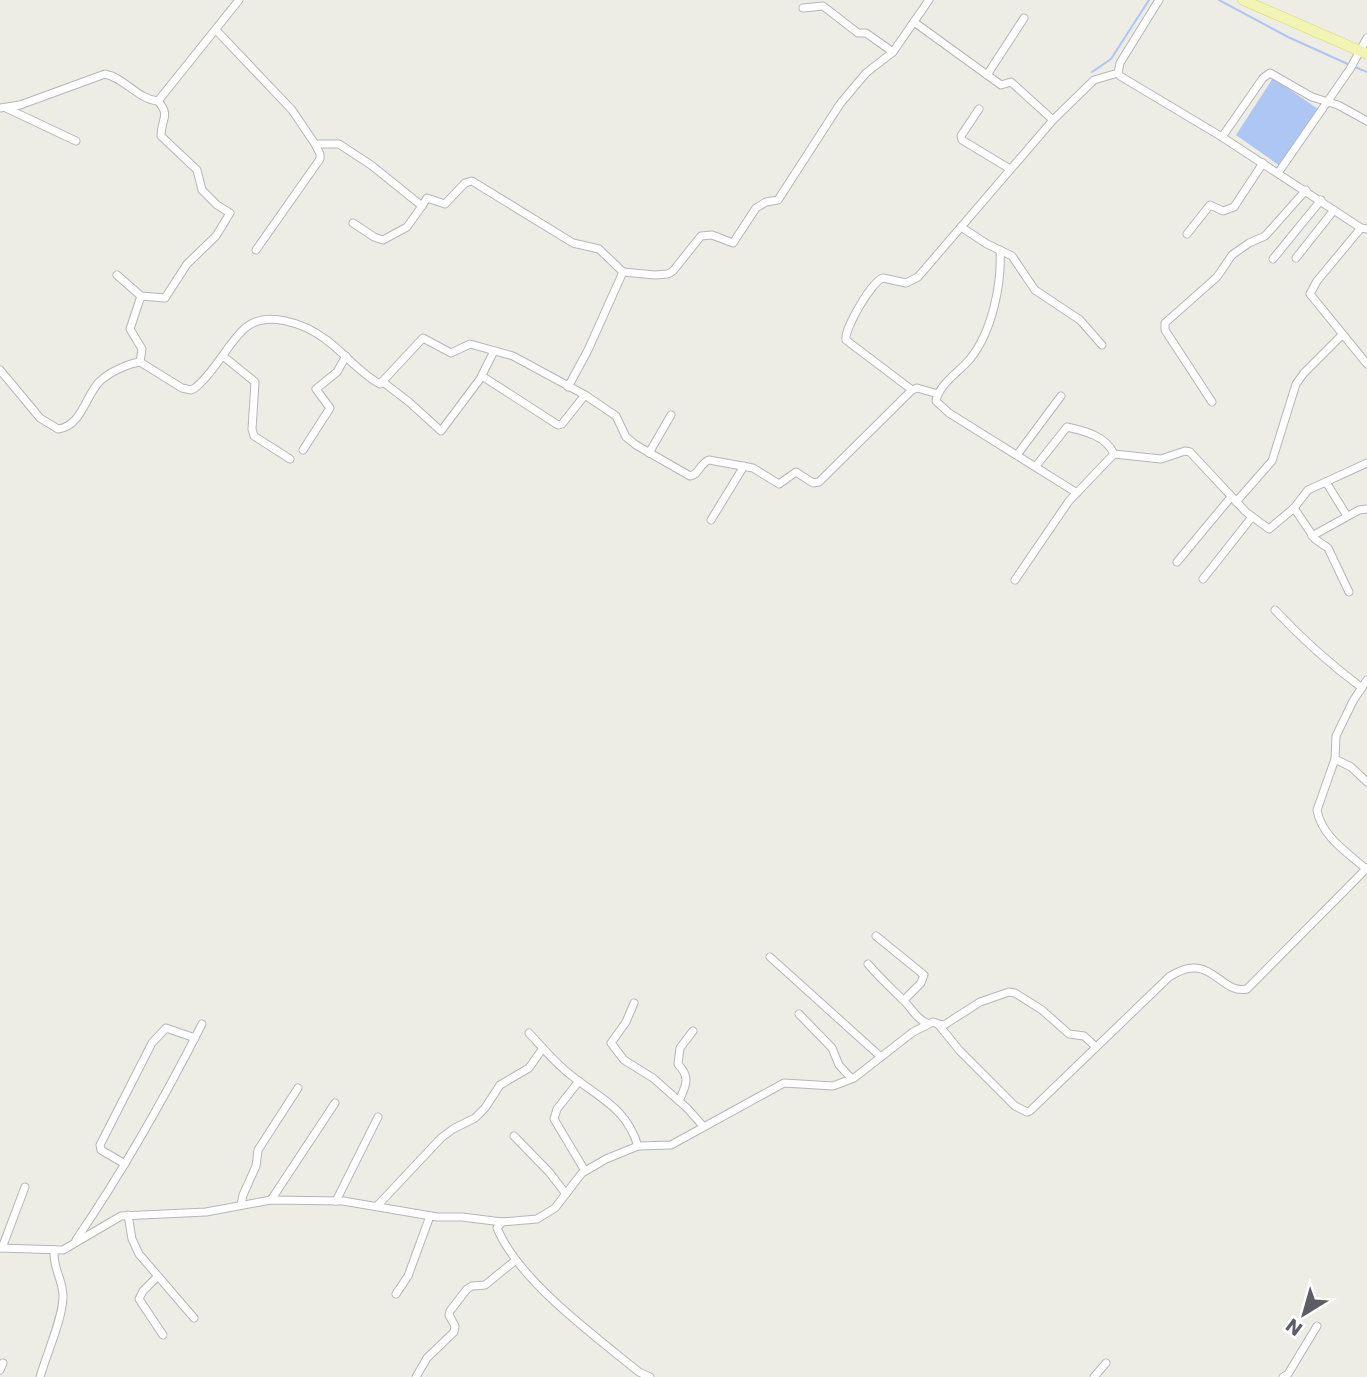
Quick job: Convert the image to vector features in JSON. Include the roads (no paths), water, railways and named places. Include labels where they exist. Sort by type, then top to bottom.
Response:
[{"type":"main road","points":[[1250,2],[1361,55]]},
{"type":"street","points":[[158,101],[239,0]]},
{"type":"street","points":[[353,223],[383,240],[407,227],[427,198],[445,204],[465,183],[472,181],[573,243],[598,249],[623,272],[655,275],[670,273],[697,240],[706,235],[730,244],[735,242],[756,208],[766,202],[778,201],[834,112],[866,73],[893,52],[929,0]]},
{"type":"street","points":[[1118,73],[1120,63],[1159,0]]},
{"type":"street","points":[[803,8],[823,6],[858,33],[866,33],[893,52]]},
{"type":"street","points":[[987,75],[1024,18]]},
{"type":"street","points":[[914,22],[1002,85],[1012,82],[1053,120]]},
{"type":"street","points":[[216,30],[292,110],[320,154],[320,159],[256,250]]},
{"type":"street","points":[[1278,173],[1361,55],[1367,38]]},
{"type":"street","points":[[912,390],[846,340],[846,330],[878,279],[906,284],[912,281],[1053,120],[1094,80],[1118,73]]},
{"type":"street","points":[[1118,73],[1127,82],[1222,137],[1364,229],[1310,292],[1316,305],[1367,364]]},
{"type":"street","points":[[1222,137],[1263,78],[1270,73],[1312,97],[1338,105],[1367,121]]},
{"type":"street","points":[[3,108],[105,74],[113,75],[144,96],[158,101],[164,108],[161,136],[197,170],[202,190],[230,213],[216,236],[187,264],[165,298],[142,296],[117,275]]},
{"type":"street","points":[[3,108],[76,141]]},
{"type":"street","points":[[979,109],[961,136],[962,140],[1010,169]]},
{"type":"street","points":[[315,144],[339,144],[371,165],[422,206]]},
{"type":"street","points":[[1187,234],[1210,205],[1223,211],[1234,207],[1263,163]]},
{"type":"street","points":[[1212,402],[1165,330],[1165,323],[1217,277],[1232,256],[1265,236],[1306,190]]},
{"type":"street","points":[[1273,260],[1321,200]]},
{"type":"street","points":[[1296,258],[1335,210]]},
{"type":"street","points":[[961,227],[1000,255],[1018,262],[1035,290],[1080,320],[1102,345]]},
{"type":"street","points":[[1000,255],[998,294],[979,343],[968,361],[938,394],[938,404],[1077,492]]},
{"type":"street","points":[[568,387],[623,272]]},
{"type":"street","points":[[140,362],[142,349],[130,328],[142,296]]},
{"type":"street","points":[[140,362],[182,388],[191,390],[199,385],[249,325],[273,319],[306,328],[324,337],[380,384],[423,338],[451,353],[470,344],[522,361],[585,395],[616,415],[626,437],[690,476],[695,475],[706,460],[753,468],[779,484],[796,472],[813,483],[818,482],[912,390],[917,388],[938,394]]},
{"type":"street","points":[[1177,562],[1233,499],[1272,461],[1296,384],[1342,335]]},
{"type":"street","points":[[383,382],[410,402],[441,431],[482,376],[494,351]]},
{"type":"street","points":[[223,356],[255,382],[254,436],[290,459]]},
{"type":"street","points":[[303,450],[330,408],[316,389],[337,372],[346,356]]},
{"type":"street","points":[[0,370],[40,418],[58,429],[67,428],[76,420],[99,382],[112,372],[140,362]]},
{"type":"street","points":[[482,376],[558,425],[564,422],[585,395]]},
{"type":"street","points":[[1017,456],[1061,396]]},
{"type":"street","points":[[649,453],[671,415]]},
{"type":"street","points":[[1036,466],[1067,427],[1105,442],[1114,454],[1161,459],[1185,451],[1190,452],[1233,499],[1269,529],[1294,508],[1308,490],[1367,463]]},
{"type":"street","points":[[1015,580],[1077,492],[1114,454]]},
{"type":"street","points":[[711,520],[744,466]]},
{"type":"street","points":[[1326,482],[1347,516]]},
{"type":"street","points":[[1294,508],[1312,536],[1328,548],[1349,592]]},
{"type":"street","points":[[1312,536],[1359,510],[1367,509]]},
{"type":"street","points":[[1203,579],[1252,517]]},
{"type":"street","points":[[1275,610],[1313,648],[1362,688]]},
{"type":"street","points":[[938,1024],[1016,1107],[1027,1112],[1169,977],[1180,970],[1199,968],[1234,988],[1247,989],[1366,869],[1330,838],[1317,810],[1335,759],[1336,736],[1367,680]]},
{"type":"street","points":[[1335,759],[1351,767],[1367,782]]},
{"type":"street","points":[[876,936],[924,975],[921,983],[904,1000]]},
{"type":"street","points":[[770,957],[881,1057]]},
{"type":"street","points":[[868,964],[888,987],[904,1000],[920,1021],[944,1025],[979,1002],[1009,992],[1042,1010],[1069,1034],[1083,1036],[1095,1046]]},
{"type":"street","points":[[634,1003],[626,1022],[611,1043],[624,1060],[653,1078],[703,1126]]},
{"type":"street","points":[[799,1014],[832,1048],[839,1065],[851,1078]]},
{"type":"street","points":[[24,1187],[1,1248],[63,1250],[107,1223],[128,1215],[189,1214],[271,1200],[336,1200],[430,1216],[502,1222],[537,1219],[555,1208],[585,1171],[638,1146],[671,1145],[784,1083],[833,1086],[851,1078],[927,1023]]},
{"type":"street","points":[[73,1243],[164,1099],[202,1024]]},
{"type":"street","points":[[125,1164],[101,1150],[100,1146],[152,1042],[166,1028],[195,1038]]},
{"type":"street","points":[[679,1101],[687,1079],[686,1072],[678,1064],[679,1052],[693,1031]]},
{"type":"street","points":[[529,1033],[579,1081],[620,1112],[633,1131],[638,1146]]},
{"type":"street","points":[[377,1206],[441,1138],[475,1118],[500,1085],[528,1068],[542,1048]]},
{"type":"street","points":[[579,1081],[557,1109],[554,1119],[585,1171]]},
{"type":"street","points":[[240,1205],[256,1166],[258,1150],[298,1088]]},
{"type":"street","points":[[271,1200],[335,1103]]},
{"type":"street","points":[[336,1200],[377,1117]]},
{"type":"street","points":[[514,1136],[566,1194]]},
{"type":"street","points":[[128,1215],[135,1246],[157,1277],[194,1318]]},
{"type":"street","points":[[396,1294],[408,1276],[430,1216]]},
{"type":"street","points":[[502,1222],[497,1228],[503,1242],[516,1260],[568,1315],[639,1372],[650,1377]]},
{"type":"street","points":[[40,1377],[63,1301],[62,1283],[53,1265],[54,1250]]},
{"type":"street","points":[[416,1377],[428,1358],[454,1332],[455,1326],[449,1315],[450,1311],[467,1289],[485,1285],[516,1260]]},
{"type":"street","points":[[157,1277],[139,1299],[163,1335]]},
{"type":"street","points":[[1283,1377],[1317,1325]]},
{"type":"street","points":[[1094,1377],[1106,1363]]},
{"type":"water","points":[[1273,78],[1318,109],[1280,166],[1236,135]]},
{"type":"waterway","points":[[1092,72],[1111,59],[1149,0]]},
{"type":"waterway","points":[[1219,0],[1288,37],[1350,65]]},
{"type":"waterway","points":[[1355,67],[1367,72]]}]
